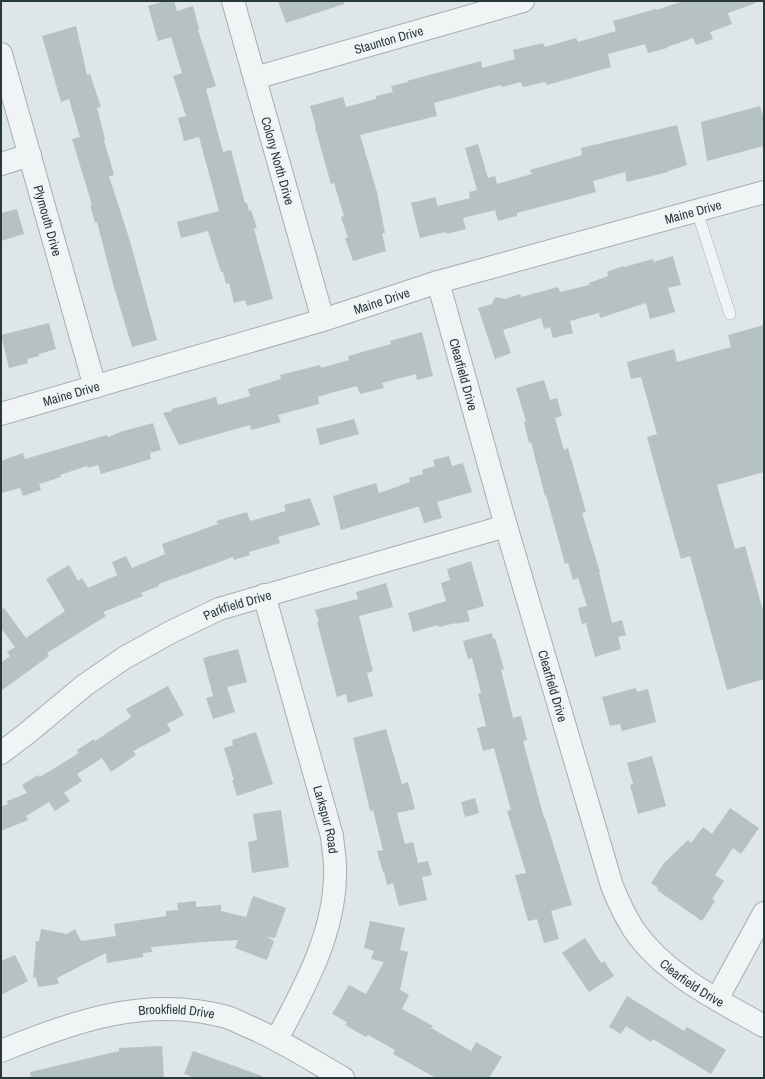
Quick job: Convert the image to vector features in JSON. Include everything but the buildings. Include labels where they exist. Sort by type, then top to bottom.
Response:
[{"type":"street","name":"Colony North Drive","points":[[232,1],[323,320]]},
{"type":"street","name":"Staunton Drive","points":[[255,78],[523,1]]},
{"type":"street","name":"Plymouth Drive","points":[[1,54],[95,387]]},
{"type":"street","points":[[1,164],[30,155]]},
{"type":"street","name":"Maine Drive","points":[[1,414],[323,320],[438,282],[764,192]]},
{"type":"street","name":"Clearfield Drive","points":[[438,282],[506,526],[612,886],[623,911],[635,930],[655,954],[681,976],[716,999],[764,1026]]},
{"type":"street","name":"Parkfield Drive","points":[[1,753],[85,685],[124,658],[171,632],[219,609],[506,526]]},
{"type":"street","name":"Larkspur Road","points":[[264,595],[332,836],[336,876],[332,911],[321,951],[301,994],[277,1039]]},
{"type":"street","points":[[716,999],[764,914]]},
{"type":"street","name":"Brookfield Drive","points":[[1,1051],[46,1032],[119,1012],[157,1008],[189,1009],[228,1017],[277,1039],[343,1078]]},
{"type":"lane","points":[[697,211],[730,314]]}]
